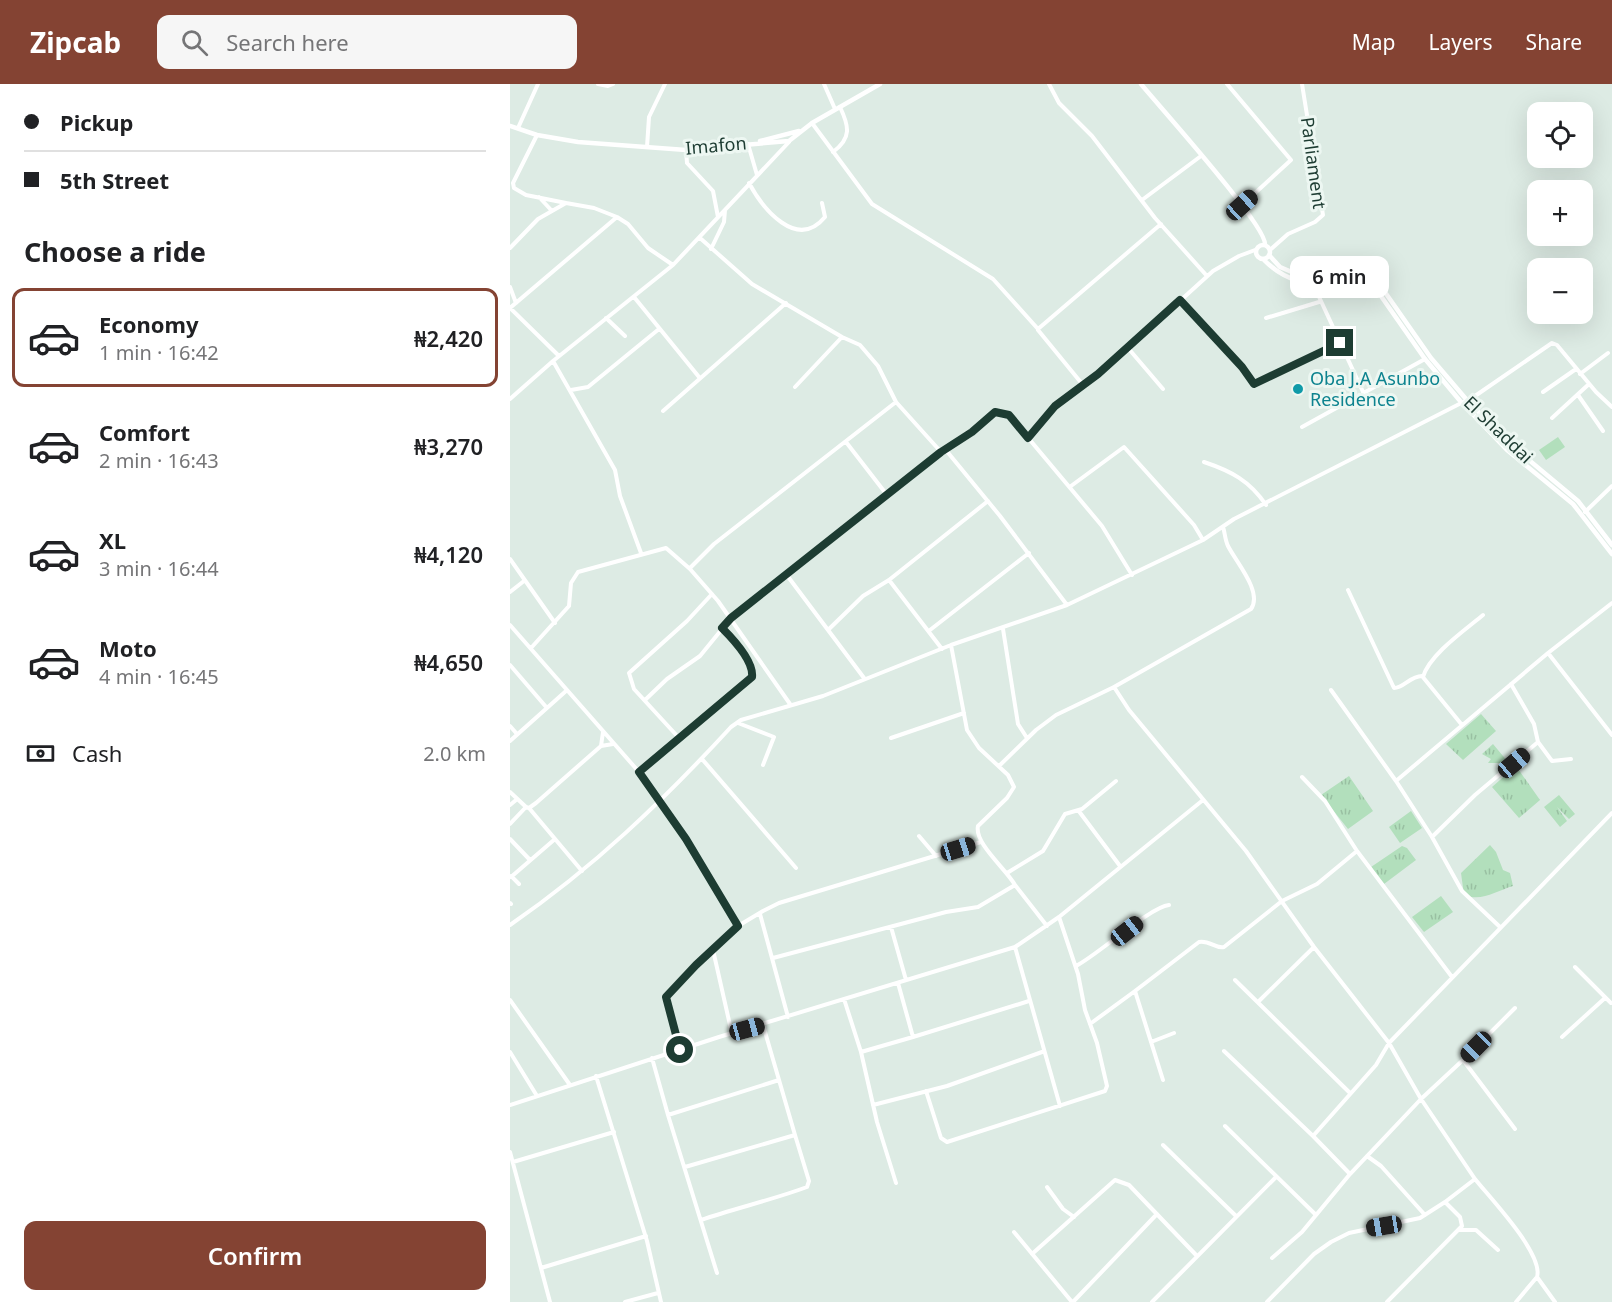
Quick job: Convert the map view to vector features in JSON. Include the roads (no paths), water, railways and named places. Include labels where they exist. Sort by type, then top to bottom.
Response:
[{"type":"street","points":[[519,128],[538,84]]},
{"type":"street","points":[[598,84],[608,86],[613,84]]},
{"type":"street","points":[[647,147],[649,117],[665,84]]},
{"type":"street","points":[[824,84],[848,122],[847,140],[834,152]]},
{"type":"street","points":[[510,399],[559,356],[673,265],[800,131],[880,84]]},
{"type":"street","points":[[1049,84],[1059,103],[1092,136],[1161,224],[1207,276]]},
{"type":"street","points":[[1141,84],[1242,205],[1263,234],[1269,253],[1263,259]]},
{"type":"street","points":[[1227,84],[1291,159],[1242,205]]},
{"type":"street","name":"Parliament","points":[[1269,253],[1288,234],[1323,215],[1302,84]]},
{"type":"street","points":[[812,123],[872,204],[993,279],[1038,329],[1083,385]]},
{"type":"street","name":"Imafon","points":[[510,126],[537,135],[578,142],[686,150],[758,142]]},
{"type":"street","points":[[758,142],[800,131]]},
{"type":"street","points":[[537,135],[512,183],[514,188],[526,195],[594,208],[617,217],[628,224],[648,248],[673,265]]},
{"type":"street","points":[[758,142],[789,141]]},
{"type":"street","points":[[748,143],[757,175]]},
{"type":"street","points":[[686,150],[687,163],[713,191],[718,217]]},
{"type":"street","points":[[1142,200],[1201,156]]},
{"type":"street","points":[[749,183],[776,218],[786,227],[796,230],[803,230],[821,222],[825,217],[822,203]]},
{"type":"street","points":[[539,197],[552,211]]},
{"type":"street","points":[[510,248],[538,219],[566,203]]},
{"type":"street","points":[[711,249],[724,222],[725,209]]},
{"type":"street","points":[[559,356],[510,308],[617,217]]},
{"type":"street","points":[[1038,329],[1161,224]]},
{"type":"street","points":[[699,238],[743,278],[842,337],[860,345],[870,355],[896,402],[988,501],[1067,604]]},
{"type":"street","points":[[1028,438],[1055,406],[1128,348],[1207,276],[1239,256],[1255,250],[1258,246],[1265,245]]},
{"type":"street","points":[[1255,250],[1256,255],[1289,278],[1314,286],[1376,290],[1425,359],[1507,450],[1584,512],[1612,545]]},
{"type":"street","name":"El Shaddai","points":[[1269,253],[1287,272],[1306,278],[1380,285],[1463,401]]},
{"type":"street","points":[[1314,286],[1319,302],[1364,394]]},
{"type":"street","points":[[510,287],[516,303]]},
{"type":"street","points":[[634,297],[699,377]]},
{"type":"street","points":[[1180,300],[1242,367],[1253,383],[1258,384],[1340,343]]},
{"type":"street","points":[[1266,318],[1319,302]]},
{"type":"street","points":[[663,411],[786,303]]},
{"type":"street","points":[[606,318],[625,336]]},
{"type":"street","points":[[570,390],[588,387],[659,329]]},
{"type":"street","points":[[795,387],[842,337]]},
{"type":"street","points":[[510,925],[582,871],[661,803],[738,722],[831,693],[951,645],[1003,629],[1132,575],[1476,396],[1552,344],[1557,345],[1580,374],[1612,407]]},
{"type":"street","points":[[1128,348],[1163,389]]},
{"type":"street","points":[[1580,374],[1608,353]]},
{"type":"street","points":[[1302,427],[1425,359]]},
{"type":"street","points":[[553,361],[615,470],[620,495],[641,554]]},
{"type":"street","points":[[1543,392],[1576,369]]},
{"type":"street","points":[[1552,418],[1589,384]]},
{"type":"street","points":[[1578,395],[1603,431]]},
{"type":"street","points":[[690,569],[714,544],[896,402]]},
{"type":"street","points":[[645,700],[667,679],[700,656],[731,618],[943,450],[972,432],[995,412],[1009,415],[1071,486],[1108,534],[1132,575]]},
{"type":"street","points":[[846,442],[887,495]]},
{"type":"street","points":[[1071,486],[1124,447],[1194,525],[1203,540]]},
{"type":"street","points":[[1204,462],[1238,476],[1251,486],[1266,505]]},
{"type":"street","points":[[1584,512],[1612,486]]},
{"type":"street","points":[[828,630],[863,596],[890,580],[988,501]]},
{"type":"street","points":[[1584,512],[1612,554]]},
{"type":"street","points":[[999,766],[1027,738],[1056,715],[1114,687],[1253,607],[1254,593],[1226,543],[1223,527]]},
{"type":"street","points":[[531,648],[569,606],[571,583],[578,572],[666,548],[690,569],[731,618],[790,705]]},
{"type":"street","points":[[930,630],[1029,553]]},
{"type":"street","points":[[510,559],[555,623]]},
{"type":"street","points":[[786,574],[864,678]]},
{"type":"street","points":[[890,580],[930,630],[942,649]]},
{"type":"street","points":[[510,592],[524,581]]},
{"type":"street","points":[[1348,590],[1394,688],[1399,688],[1413,677],[1424,677]]},
{"type":"street","points":[[679,738],[634,689],[629,673],[687,621],[712,594]]},
{"type":"street","points":[[1395,781],[1548,653],[1612,603]]},
{"type":"street","points":[[1424,677],[1428,667],[1446,646],[1483,615]]},
{"type":"street","points":[[510,625],[639,772],[738,926]]},
{"type":"street","points":[[639,772],[753,675],[742,652],[722,628]]},
{"type":"street","points":[[1003,629],[1018,724],[1027,738]]},
{"type":"street","points":[[951,645],[967,730],[974,742],[999,766],[1014,787],[1007,798],[978,826],[981,842],[1047,926]]},
{"type":"street","points":[[1548,653],[1612,735]]},
{"type":"street","points":[[510,665],[547,708]]},
{"type":"street","points":[[1424,677],[1462,725]]},
{"type":"street","points":[[1511,684],[1534,723],[1538,742],[1552,761],[1572,759]]},
{"type":"street","points":[[1114,687],[1129,710],[1246,851],[1314,947],[1389,1043],[1421,1099],[1475,1179],[1537,1260],[1539,1270],[1537,1277],[1516,1302]]},
{"type":"street","points":[[1331,690],[1432,837],[1462,891],[1500,927]]},
{"type":"street","points":[[510,741],[567,691]]},
{"type":"street","points":[[891,738],[964,713]]},
{"type":"street","points":[[738,722],[774,737],[764,765]]},
{"type":"street","points":[[510,726],[517,734]]},
{"type":"street","points":[[601,746],[603,732]]},
{"type":"street","points":[[1432,837],[1475,795],[1538,742]]},
{"type":"street","points":[[510,824],[601,746],[613,744]]},
{"type":"street","points":[[702,759],[796,868]]},
{"type":"street","points":[[1302,777],[1325,801],[1357,851],[1452,977]]},
{"type":"street","points":[[1006,873],[1043,851],[1058,822],[1069,812],[1078,810],[1116,781]]},
{"type":"street","points":[[510,792],[516,800],[528,808],[582,871]]},
{"type":"street","points":[[510,805],[516,800]]},
{"type":"street","points":[[510,1105],[652,1058],[1015,947],[1059,917],[1203,800]]},
{"type":"street","points":[[1078,810],[1120,866]]},
{"type":"street","points":[[1313,1136],[1376,1065],[1389,1043],[1612,813]]},
{"type":"street","points":[[919,836],[936,856]]},
{"type":"street","points":[[510,839],[530,860]]},
{"type":"street","points":[[519,884],[511,876],[555,839]]},
{"type":"street","points":[[680,1050],[666,997],[738,926],[779,903],[981,842]]},
{"type":"street","points":[[1090,1024],[1199,942],[1210,942],[1218,947],[1224,947],[1282,901],[1317,884],[1357,851]]},
{"type":"street","points":[[773,958],[946,912],[978,906],[1015,885]]},
{"type":"street","points":[[1076,966],[1101,951],[1146,916],[1169,905]]},
{"type":"street","points":[[760,914],[789,1017]]},
{"type":"street","points":[[926,1091],[941,1138],[947,1142],[1101,1093],[1106,1089],[1076,966],[1059,917]]},
{"type":"street","points":[[891,927],[906,980]]},
{"type":"street","points":[[1015,947],[1042,1052],[1060,1106]]},
{"type":"street","points":[[1259,1001],[1314,947]]},
{"type":"street","points":[[713,949],[732,1034]]},
{"type":"street","points":[[1575,966],[1612,1003]]},
{"type":"street","points":[[1235,980],[1259,1001],[1350,1093]]},
{"type":"street","points":[[898,983],[913,1037]]},
{"type":"street","points":[[1135,991],[1163,1080]]},
{"type":"street","points":[[1562,1037],[1605,998]]},
{"type":"street","points":[[844,999],[861,1052],[873,1104],[896,1183]]},
{"type":"street","points":[[510,1000],[570,1085]]},
{"type":"street","points":[[861,1052],[1029,1001]]},
{"type":"street","points":[[1272,1258],[1288,1245],[1350,1174],[1421,1099],[1515,1008]]},
{"type":"street","points":[[701,1220],[744,1206],[767,1202],[807,1187],[809,1181],[763,1025]]},
{"type":"street","points":[[1151,1042],[1174,1033]]},
{"type":"street","points":[[1224,1051],[1350,1174]]},
{"type":"street","points":[[510,1052],[537,1096]]},
{"type":"street","points":[[873,1104],[926,1091],[1042,1052]]},
{"type":"street","points":[[652,1058],[717,1273]]},
{"type":"street","points":[[1463,1060],[1515,1129]]},
{"type":"street","points":[[596,1076],[646,1236],[662,1302]]},
{"type":"street","points":[[668,1115],[779,1080]]},
{"type":"street","points":[[1225,1126],[1316,1215]]},
{"type":"street","points":[[513,1162],[614,1132]]},
{"type":"street","points":[[685,1167],[795,1135]]},
{"type":"street","points":[[1163,1145],[1236,1216]]},
{"type":"street","points":[[510,1152],[550,1302]]},
{"type":"street","points":[[1367,1156],[1381,1166],[1425,1215]]},
{"type":"street","points":[[1152,1302],[1276,1177]]},
{"type":"street","points":[[1267,1302],[1314,1254],[1331,1242],[1349,1233],[1425,1215],[1475,1179]]},
{"type":"street","points":[[1032,1254],[1115,1180],[1129,1185],[1197,1256]]},
{"type":"street","points":[[1047,1187],[1063,1209],[1075,1217]]},
{"type":"street","points":[[1387,1302],[1458,1230],[1462,1222],[1445,1202]]},
{"type":"street","points":[[1014,1232],[1072,1302],[1157,1214]]},
{"type":"street","points":[[1458,1230],[1476,1230],[1498,1250]]},
{"type":"street","points":[[541,1268],[646,1236]]},
{"type":"street","points":[[1537,1277],[1555,1302]]},
{"type":"street","points":[[626,1302],[658,1293]]},
{"type":"place","name":"Oba J.A Asunbo Residence","points":[[1298,389]]}]
